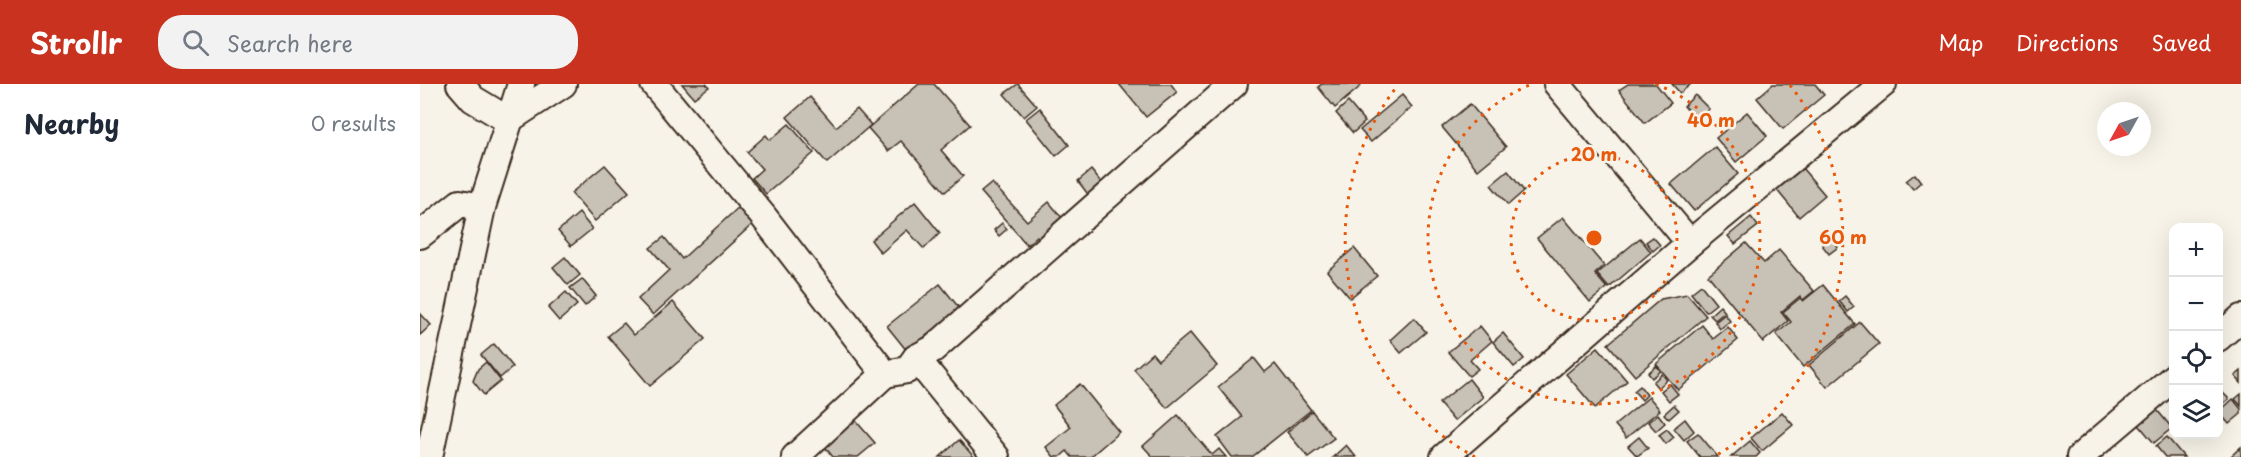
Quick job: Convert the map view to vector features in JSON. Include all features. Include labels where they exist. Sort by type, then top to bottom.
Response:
[{"type":"street","points":[[460,84],[473,99],[508,120]]},
{"type":"street","points":[[429,457],[482,207],[521,84]]},
{"type":"street","points":[[508,120],[563,84]]},
{"type":"street","points":[[654,84],[763,216],[885,374]]},
{"type":"street","points":[[795,457],[885,374],[907,370],[916,358],[933,349],[1234,84]]},
{"type":"street","points":[[1557,84],[1690,243]]},
{"type":"street","points":[[1444,457],[1690,243],[1883,84]]},
{"type":"street","points":[[420,235],[460,203],[482,207]]},
{"type":"street","points":[[2223,334],[2241,318]]},
{"type":"street","points":[[916,358],[996,457]]},
{"type":"street","points":[[2080,457],[2169,381]]},
{"type":"building","points":[[682,84],[706,84],[709,87],[694,98]]},
{"type":"building","points":[[919,84],[934,84],[970,125],[941,150],[963,176],[945,192],[901,141],[888,151],[868,128]]},
{"type":"building","points":[[1018,84],[1037,106],[1024,117],[1004,94]]},
{"type":"building","points":[[1119,84],[1171,84],[1177,92],[1146,117]]},
{"type":"building","points":[[1322,84],[1359,84],[1361,86],[1335,108],[1318,87]]},
{"type":"building","points":[[1628,84],[1656,84],[1671,103],[1645,123],[1619,90]]},
{"type":"building","points":[[1672,84],[1691,84],[1680,93]]},
{"type":"building","points":[[1773,84],[1815,84],[1824,95],[1783,129],[1757,98]]},
{"type":"building","points":[[1402,95],[1412,107],[1371,142],[1360,130]]},
{"type":"building","points":[[1695,95],[1709,109],[1697,121],[1684,106]]},
{"type":"building","points":[[810,97],[836,127],[857,109],[871,125],[827,163],[787,117]]},
{"type":"building","points":[[1348,102],[1365,122],[1353,133],[1336,113]]},
{"type":"building","points":[[1470,104],[1506,147],[1478,170],[1442,127]]},
{"type":"building","points":[[1040,108],[1069,145],[1056,156],[1026,119]]},
{"type":"building","points":[[1747,112],[1767,136],[1736,162],[1716,138]]},
{"type":"building","points":[[789,124],[814,153],[766,194],[752,178],[762,169],[747,152],[766,135],[770,140]]},
{"type":"building","points":[[1715,147],[1738,174],[1694,211],[1671,184]]},
{"type":"building","points":[[605,165],[629,192],[595,221],[571,193]]},
{"type":"building","points":[[1802,168],[1825,195],[1799,217],[1776,189]]},
{"type":"building","points":[[1091,170],[1104,186],[1090,197],[1078,181]]},
{"type":"building","points":[[1508,171],[1524,191],[1508,205],[1491,185]]},
{"type":"building","points":[[1915,174],[1921,182],[1913,189],[1906,181]]},
{"type":"building","points":[[992,183],[1027,221],[1049,202],[1063,219],[1040,239],[1037,236],[1027,245],[981,192]]},
{"type":"building","points":[[915,202],[940,233],[924,249],[907,230],[881,253],[871,240]]},
{"type":"building","points":[[741,205],[756,221],[653,315],[638,299],[669,270],[650,248],[664,237],[682,259]]},
{"type":"building","points":[[579,213],[592,229],[571,246],[558,231]]},
{"type":"building","points":[[1563,217],[1604,266],[1595,274],[1607,288],[1590,302],[1537,238]]},
{"type":"building","points":[[1751,217],[1758,226],[1735,244],[1728,236]]},
{"type":"building","points":[[1002,223],[1007,229],[999,236],[994,230]]},
{"type":"building","points":[[1653,237],[1660,245],[1653,251],[1646,242]]},
{"type":"building","points":[[1640,238],[1651,252],[1609,288],[1597,274]]},
{"type":"building","points":[[1831,238],[1838,247],[1829,254],[1822,245]]},
{"type":"building","points":[[1746,243],[1764,263],[1779,250],[1814,291],[1803,300],[1800,296],[1781,312],[1788,321],[1763,342],[1708,275]]},
{"type":"building","points":[[1354,248],[1377,276],[1350,298],[1327,271]]},
{"type":"building","points":[[565,257],[580,275],[568,285],[553,267]]},
{"type":"building","points":[[582,279],[596,296],[585,306],[570,288]]},
{"type":"building","points":[[940,284],[960,309],[907,351],[887,326]]},
{"type":"building","points":[[1701,285],[1716,304],[1706,312],[1691,293]]},
{"type":"building","points":[[1823,285],[1855,324],[1803,367],[1776,334],[1791,322],[1783,312],[1800,298],[1803,301]]},
{"type":"building","points":[[566,292],[577,305],[559,321],[548,308]]},
{"type":"building","points":[[1687,294],[1706,316],[1635,376],[1608,344],[1661,299]]},
{"type":"building","points":[[1845,296],[1854,307],[1848,312],[1839,301]]},
{"type":"building","points":[[673,302],[705,339],[650,386],[608,336],[624,323],[634,335]]},
{"type":"building","points":[[1720,306],[1725,312],[1715,320],[1710,315]]},
{"type":"building","points":[[420,313],[431,325],[420,335]]},
{"type":"building","points":[[1725,314],[1730,321],[1720,329],[1715,322]]},
{"type":"building","points":[[1414,318],[1426,332],[1401,353],[1390,340]]},
{"type":"building","points":[[1860,322],[1879,344],[1827,387],[1809,365]]},
{"type":"building","points":[[1702,325],[1713,339],[1728,327],[1738,340],[1678,390],[1656,364]]},
{"type":"building","points":[[1480,326],[1492,341],[1470,360],[1478,369],[1469,376],[1448,352]]},
{"type":"building","points":[[1190,333],[1217,366],[1167,408],[1134,369],[1152,353],[1158,360]]},
{"type":"building","points":[[1503,333],[1524,359],[1514,367],[1493,342]]},
{"type":"building","points":[[494,344],[513,367],[500,378],[481,355]]},
{"type":"building","points":[[1598,347],[1627,381],[1595,408],[1566,374]]},
{"type":"building","points":[[1254,358],[1265,372],[1275,364],[1311,410],[1252,457],[1232,457],[1217,437],[1242,417],[1218,387]]},
{"type":"building","points":[[486,362],[501,381],[484,395],[473,381],[478,369]]},
{"type":"building","points":[[1656,366],[1661,371],[1652,378],[1648,373]]},
{"type":"building","points":[[2241,371],[2241,383],[2235,376]]},
{"type":"building","points":[[1662,374],[1667,380],[1658,388],[1653,382]]},
{"type":"building","points":[[1469,379],[1483,397],[1454,421],[1439,403]]},
{"type":"building","points":[[1080,384],[1119,432],[1090,457],[1072,457],[1067,451],[1060,457],[1054,457],[1046,447],[1071,427],[1054,405]]},
{"type":"building","points":[[1670,384],[1678,394],[1669,401],[1661,391]]},
{"type":"building","points":[[1640,386],[1647,395],[1642,400],[1634,391]]},
{"type":"building","points":[[2223,393],[2229,399],[2223,404]]},
{"type":"building","points":[[2241,394],[2241,406],[2235,399]]},
{"type":"building","points":[[1649,397],[1660,410],[1626,438],[1615,425]]},
{"type":"building","points":[[2233,399],[2241,409],[2241,414],[2229,424],[2223,417],[2223,408]]},
{"type":"building","points":[[2152,404],[2169,424],[2169,430],[2154,443],[2134,419]]},
{"type":"building","points":[[1674,405],[1679,410],[1669,419],[1664,414]]},
{"type":"building","points":[[1312,411],[1334,438],[1308,457],[1287,432]]},
{"type":"building","points":[[1782,412],[1793,425],[1762,451],[1751,438]]},
{"type":"building","points":[[1658,414],[1665,423],[1656,431],[1648,422]]},
{"type":"building","points":[[1178,415],[1212,455],[1219,449],[1226,457],[1153,457],[1143,446]]},
{"type":"building","points":[[1685,419],[1694,431],[1684,440],[1674,428]]},
{"type":"building","points":[[855,420],[875,443],[858,457],[833,457],[824,446]]},
{"type":"building","points":[[1667,429],[1674,437],[1666,444],[1659,435]]},
{"type":"building","points":[[1698,433],[1718,457],[1700,457],[1687,441]]},
{"type":"building","points":[[1639,437],[1648,448],[1637,456],[1628,446]]},
{"type":"building","points":[[2167,437],[2184,457],[2165,457],[2156,446]]},
{"type":"building","points":[[959,440],[974,457],[940,457]]},
{"type":"building","points":[[1750,441],[1760,453],[1756,457],[1731,457]]},
{"type":"building","points":[[1346,445],[1356,457],[1333,457]]},
{"type":"building","points":[[2241,447],[2241,457],[2230,457]]}]
